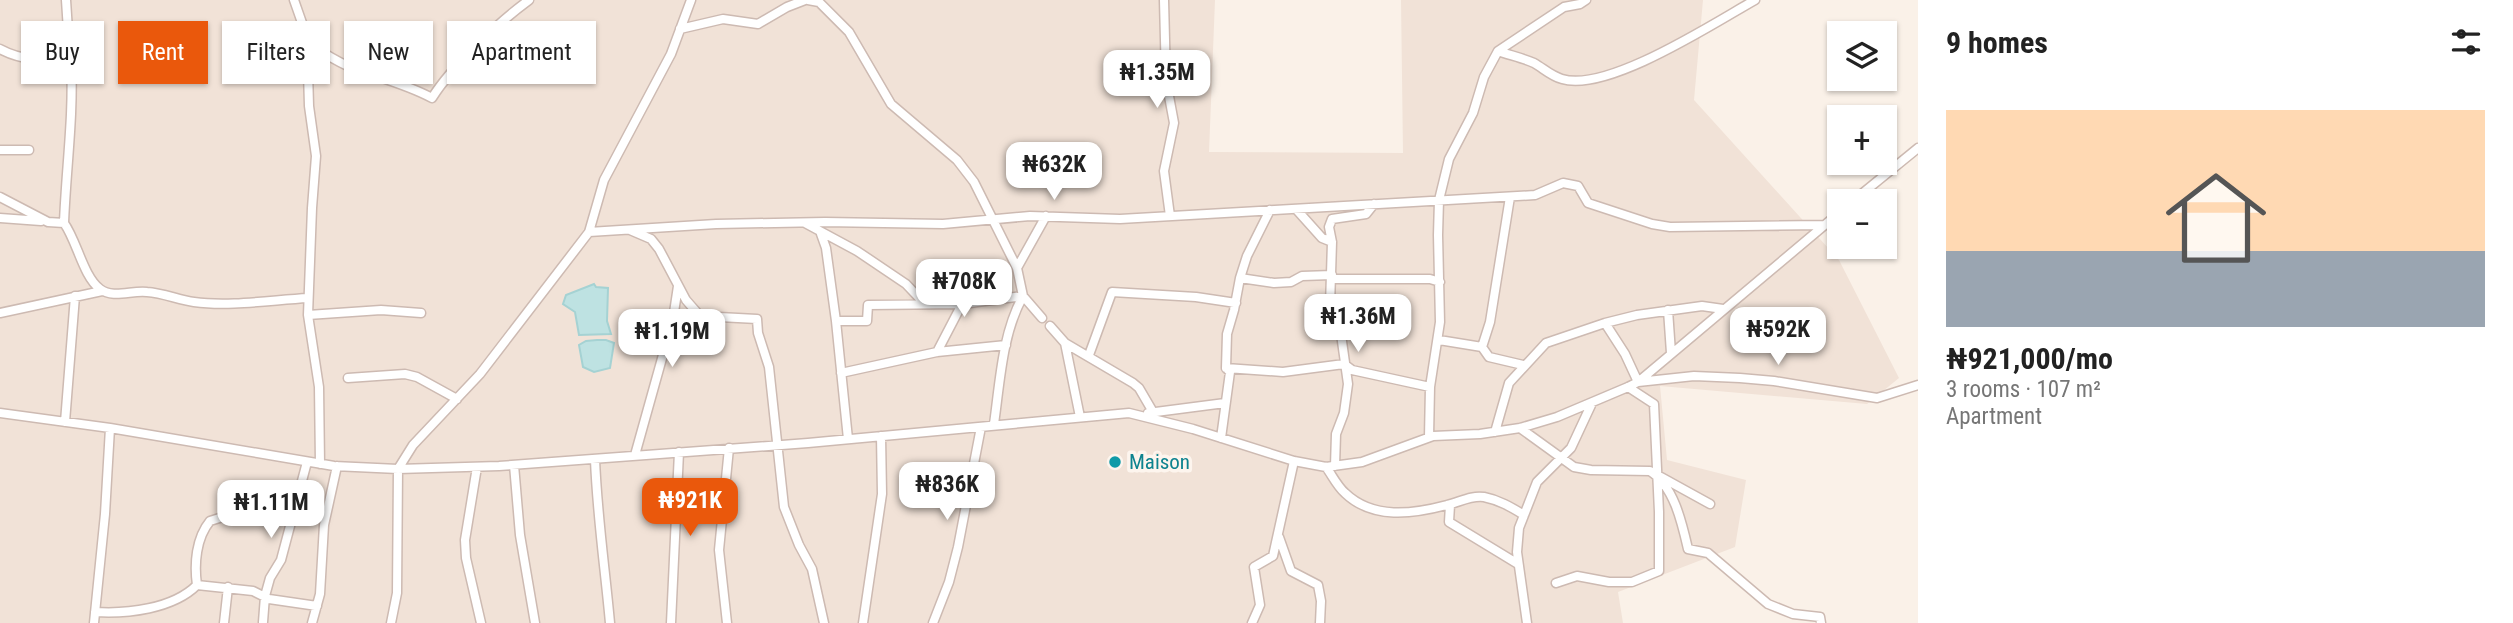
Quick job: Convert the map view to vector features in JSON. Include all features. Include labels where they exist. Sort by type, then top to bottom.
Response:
[{"type":"street","points":[[66,0],[67,21]]},
{"type":"street","points":[[294,0],[300,21]]},
{"type":"street","points":[[330,55],[356,69],[414,88],[432,97],[476,47],[529,0]]},
{"type":"street","points":[[391,623],[397,593],[398,469],[413,446],[480,374],[589,232],[604,180],[654,89],[691,0]]},
{"type":"street","points":[[680,29],[723,19],[758,24],[787,7],[807,0],[819,1],[849,32],[891,104],[957,160],[974,182],[1017,268],[1023,296],[1042,318]]},
{"type":"street","points":[[1164,0],[1167,80],[1174,123],[1164,171],[1170,216]]},
{"type":"street","points":[[1429,437],[1430,387],[1438,340],[1439,200],[1453,149],[1473,113],[1484,77],[1498,51],[1564,7],[1586,0]]},
{"type":"street","points":[[1498,51],[1532,62],[1562,79],[1597,78],[1664,51],[1755,0]]},
{"type":"street","points":[[0,49],[21,57]]},
{"type":"street","points":[[72,84],[74,101],[68,137],[64,223],[73,235],[91,281],[102,291]]},
{"type":"street","points":[[308,84],[317,156],[308,316],[320,393],[320,464]]},
{"type":"street","points":[[1868,189],[1918,148]]},
{"type":"street","points":[[0,150],[29,150]]},
{"type":"street","points":[[589,232],[624,228],[805,223],[943,224],[1046,216],[1120,219],[1535,195],[1563,183],[1578,186],[1588,203],[1652,224],[1670,227],[1824,225]]},
{"type":"street","points":[[0,197],[48,222]]},
{"type":"street","points":[[1482,347],[1490,322],[1510,197]]},
{"type":"street","points":[[1335,466],[1336,434],[1347,400],[1348,384],[1339,320],[1330,306],[1332,242],[1329,228],[1332,219],[1366,214],[1374,204]]},
{"type":"street","points":[[1296,209],[1322,238],[1332,242]]},
{"type":"street","points":[[1221,438],[1230,372],[1226,368],[1227,334],[1247,256],[1270,210]]},
{"type":"street","points":[[1017,268],[1046,216]]},
{"type":"street","points":[[0,218],[64,223]]},
{"type":"street","points":[[805,223],[857,251],[906,284],[925,304]]},
{"type":"street","points":[[1136,414],[1294,461],[1325,467],[1362,462],[1429,437],[1520,428],[1592,403],[1638,382],[1827,223]]},
{"type":"street","points":[[624,228],[651,239],[677,280],[686,300],[700,316],[757,319],[758,333],[769,367],[784,507],[812,569],[824,623]]},
{"type":"street","points":[[821,234],[826,248],[836,321],[848,439]]},
{"type":"street","points":[[1240,278],[1274,283],[1291,282],[1302,276],[1430,279],[1440,282]]},
{"type":"street","points":[[635,455],[673,319],[678,292],[677,280]]},
{"type":"street","points":[[0,313],[102,291],[118,294],[146,291],[205,302],[308,298]]},
{"type":"street","points":[[1089,355],[1112,292],[1196,297],[1236,303]]},
{"type":"street","points":[[65,422],[75,296]]},
{"type":"street","points":[[836,321],[867,321],[868,305],[962,304],[1023,296]]},
{"type":"street","points":[[994,424],[1006,345],[1014,312],[1023,296]]},
{"type":"street","points":[[937,352],[962,304]]},
{"type":"street","points":[[1495,432],[1509,383],[1546,343],[1605,323],[1668,310],[1702,306],[1723,309]]},
{"type":"street","points":[[308,316],[381,310],[421,313]]},
{"type":"street","points":[[1668,310],[1671,353]]},
{"type":"street","points":[[1605,323],[1625,354],[1638,382]]},
{"type":"street","points":[[1051,326],[1065,343],[1089,355],[1139,388],[1153,412]]},
{"type":"street","points":[[1438,340],[1482,347],[1489,357],[1523,365]]},
{"type":"street","points":[[1065,343],[1080,417]]},
{"type":"street","points":[[841,373],[937,352],[1006,345]]},
{"type":"street","points":[[1226,368],[1283,372],[1345,363]]},
{"type":"street","points":[[1345,363],[1352,370],[1430,387]]},
{"type":"street","points":[[348,378],[405,374],[417,377],[457,399]]},
{"type":"street","points":[[1638,382],[1694,376],[1740,378],[1877,398],[1918,385]]},
{"type":"street","points":[[1556,583],[1577,576],[1609,582],[1632,582],[1659,571],[1654,404],[1628,387]]},
{"type":"street","points":[[1527,623],[1518,564],[1519,528],[1537,482],[1571,448],[1592,403]]},
{"type":"street","points":[[0,413],[110,428],[320,464],[398,469],[514,465],[778,445],[1225,404]]},
{"type":"street","points":[[933,623],[949,582],[958,547],[981,427]]},
{"type":"street","points":[[94,623],[110,428]]},
{"type":"street","points":[[1520,428],[1574,467],[1591,470],[1650,471],[1710,504]]},
{"type":"street","points":[[863,623],[882,494],[881,436]]},
{"type":"street","points":[[727,623],[719,550],[729,448]]},
{"type":"street","points":[[671,623],[679,452]]},
{"type":"street","points":[[595,459],[599,531],[604,554],[610,623]]},
{"type":"street","points":[[1252,623],[1260,605],[1254,567],[1273,556],[1294,461]]},
{"type":"street","points":[[263,622],[265,596],[270,578],[281,560],[306,462]]},
{"type":"street","points":[[514,465],[520,535],[535,623]]},
{"type":"street","points":[[312,623],[317,606],[324,525],[337,466]]},
{"type":"street","points":[[477,467],[465,540],[466,558],[481,623]]},
{"type":"street","points":[[1325,467],[1344,493],[1367,509],[1398,513],[1422,512],[1469,498],[1483,497],[1504,503],[1524,515]]},
{"type":"street","points":[[1658,476],[1669,493],[1683,527],[1688,549],[1708,553],[1768,604],[1793,614],[1820,617],[1821,623]]},
{"type":"street","points":[[197,585],[197,552],[204,529],[210,521],[298,494]]},
{"type":"street","points":[[1450,505],[1449,522],[1518,564]]},
{"type":"street","points":[[1278,534],[1291,571],[1318,586],[1321,601],[1320,623]]},
{"type":"street","points":[[95,612],[146,608],[183,597],[197,585],[253,591],[265,596],[317,606]]},
{"type":"street","points":[[224,623],[228,587]]},
{"type":"shaded area","points":[[0,0],[1215,0],[1209,152],[1403,153],[1401,0],[1703,0],[1694,100],[1827,247],[1827,259],[1839,260],[1899,378],[1867,404],[1660,386],[1667,460],[1746,480],[1735,547],[1618,592],[1623,623],[0,623]]},
{"type":"water","points":[[594,284],[596,287],[608,288],[607,321],[611,334],[579,335],[575,312],[563,304],[566,295]]},
{"type":"water","points":[[606,340],[614,343],[610,368],[594,372],[583,367],[579,345],[586,341]]},
{"type":"place","name":"Maison","points":[[1115,462]]}]
